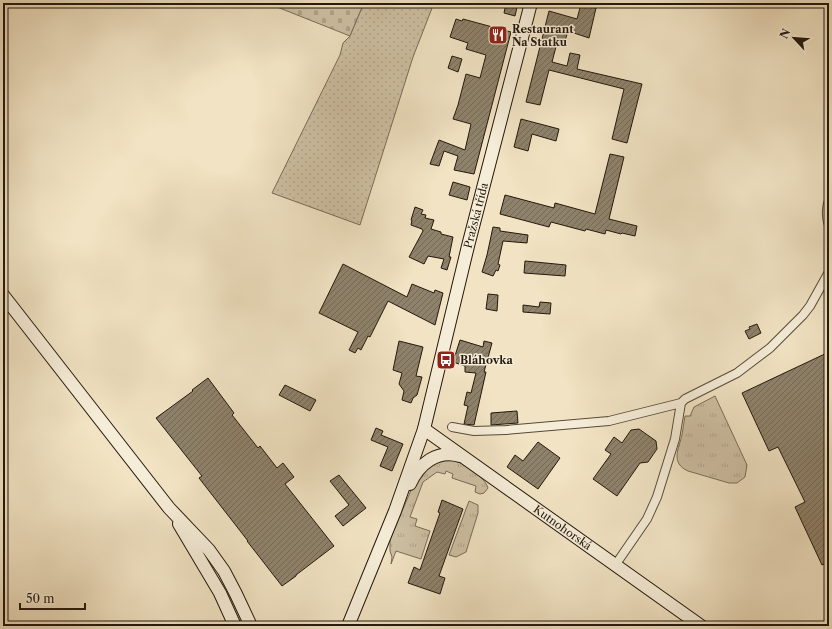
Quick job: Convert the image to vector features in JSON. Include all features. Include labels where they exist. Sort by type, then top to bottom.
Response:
[{"type":"main road","name":"Pražská třída","points":[[395,511],[424,429],[468,246],[531,3]]},
{"type":"main road","points":[[3,295],[169,508],[209,550],[224,571],[251,626]]},
{"type":"main road","name":"Kutnohorská","points":[[424,429],[616,564],[701,626]]},
{"type":"main road","points":[[348,626],[395,511],[413,477],[421,466],[437,456],[448,454],[459,456],[468,460]]},
{"type":"main road","points":[[169,508],[216,587],[235,626]]},
{"type":"street","points":[[829,200],[826,217],[829,226]]},
{"type":"street","points":[[452,427],[474,431],[506,430],[610,421],[681,403],[685,399],[737,373],[770,348],[810,306],[829,272]]},
{"type":"street","points":[[616,564],[647,518],[658,497],[675,439],[681,403]]},
{"type":"green space","points":[[267,3],[364,3],[350,36]]},
{"type":"green space","points":[[364,3],[434,3],[413,57],[360,225],[272,193],[340,55],[343,43],[350,36]]},
{"type":"green space","points":[[715,396],[747,465],[745,477],[737,483],[729,483],[688,471],[682,468],[677,460],[685,416],[690,416],[694,407]]},
{"type":"green space","points":[[439,460],[457,461],[483,479],[488,488],[484,493],[480,494],[475,492],[476,486],[452,478],[453,474],[446,471],[445,474],[437,472],[423,482],[410,517],[417,519],[415,526],[430,531],[421,559],[396,551],[391,564],[392,557],[390,551],[390,539],[412,488],[428,466]]},
{"type":"green space","points":[[469,501],[478,505],[478,513],[466,552],[456,557],[449,555]]},
{"type":"building","points":[[506,3],[518,3],[515,16],[504,13]]},
{"type":"building","points":[[581,4],[596,8],[589,38],[568,31],[564,44],[557,43],[552,62],[567,66],[570,53],[580,55],[577,69],[642,84],[627,143],[612,139],[624,89],[549,70],[540,105],[526,102],[549,11],[577,19]]},
{"type":"building","points":[[456,19],[462,21],[463,19],[511,32],[474,174],[454,170],[458,156],[444,151],[439,166],[430,164],[439,140],[465,150],[471,124],[453,119],[466,74],[480,78],[486,55],[466,49],[468,43],[450,37]]},
{"type":"building","points":[[452,56],[462,59],[458,72],[448,68]]},
{"type":"building","points":[[521,119],[559,129],[556,141],[532,134],[528,151],[514,147]]},
{"type":"building","points":[[610,154],[624,157],[609,219],[637,226],[635,236],[606,230],[605,234],[586,229],[585,231],[551,222],[549,227],[500,214],[505,195],[554,208],[555,203],[595,214]]},
{"type":"building","points":[[453,182],[470,187],[467,200],[449,195]]},
{"type":"building","points":[[415,207],[423,210],[421,214],[426,215],[425,218],[434,220],[431,229],[441,232],[441,234],[453,237],[449,257],[451,257],[447,270],[441,268],[444,259],[428,256],[424,264],[409,257],[423,231],[422,229],[411,225]]},
{"type":"building","points":[[493,227],[500,228],[500,231],[528,235],[527,243],[503,241],[498,264],[500,265],[498,271],[496,270],[493,276],[482,272]]},
{"type":"building","points":[[525,261],[566,265],[565,276],[524,273]]},
{"type":"building","points":[[343,264],[407,297],[412,284],[434,293],[435,290],[443,293],[435,325],[388,301],[370,337],[368,336],[361,350],[358,348],[355,353],[349,350],[358,332],[319,313]]},
{"type":"building","points":[[488,294],[498,295],[497,311],[486,309]]},
{"type":"building","points":[[540,302],[551,303],[550,314],[523,312],[523,305],[539,307]]},
{"type":"building","points":[[757,324],[761,333],[749,339],[745,331],[750,329],[749,327]]},
{"type":"building","points":[[460,340],[483,347],[484,341],[492,343],[484,372],[486,372],[474,425],[464,424],[468,406],[464,405],[467,392],[471,393],[476,373],[465,372],[465,366],[453,362]]},
{"type":"building","points":[[399,341],[423,347],[416,376],[422,377],[417,395],[413,398],[411,403],[402,400],[404,391],[399,384],[402,373],[393,370]]},
{"type":"building","points":[[829,352],[829,562],[822,565],[795,507],[805,502],[778,447],[769,451],[742,393]]},
{"type":"building","points":[[208,378],[234,413],[232,415],[258,448],[260,446],[277,468],[283,463],[294,477],[285,484],[334,546],[282,586],[199,478],[202,476],[156,418]]},
{"type":"building","points":[[285,385],[316,400],[310,411],[279,395]]},
{"type":"building","points":[[517,411],[518,423],[491,425],[491,413]]},
{"type":"building","points":[[376,428],[383,431],[381,435],[403,444],[392,471],[380,466],[388,447],[371,440]]},
{"type":"building","points":[[639,429],[656,441],[657,449],[648,462],[640,463],[617,496],[593,479],[611,454],[605,450],[614,437],[622,443],[631,430]]},
{"type":"building","points":[[538,442],[560,458],[538,489],[507,467],[515,455],[523,461]]},
{"type":"building","points":[[339,475],[366,508],[343,526],[335,516],[349,505],[330,481]]},
{"type":"building","points":[[442,500],[463,509],[439,576],[445,578],[440,594],[408,583],[414,567],[420,570],[440,513],[438,512]]},
{"type":"place","name":"Restaurant Na Statku","points":[[498,35]]},
{"type":"place","name":"Bláhovka","points":[[446,360]]}]
